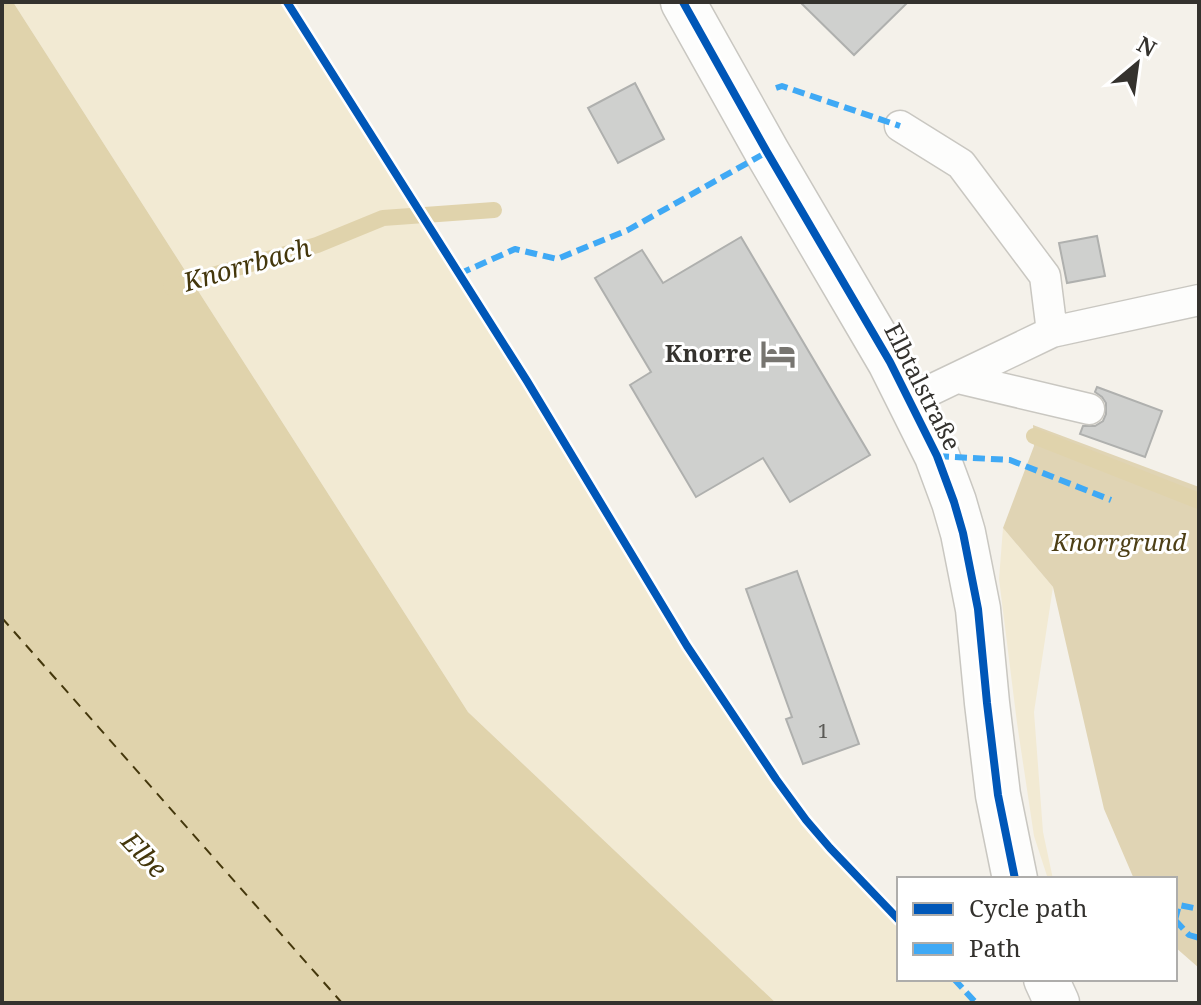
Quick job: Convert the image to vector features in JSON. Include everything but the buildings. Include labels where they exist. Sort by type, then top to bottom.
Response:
[{"type":"street","name":"Elbtalstraße","points":[[683,2],[890,362],[937,456],[954,502],[978,609],[998,795],[1015,877]]},
{"type":"street","points":[[1047,981],[1057,1003]]},
{"type":"lane","points":[[900,126],[961,164],[1045,276],[1052,332]]},
{"type":"lane","points":[[908,401],[1052,332],[1199,300]]},
{"type":"lane","points":[[958,378],[1089,409]]},
{"type":"shaded area","points":[[13,2],[287,2],[527,381],[687,646],[806,820],[897,918],[897,981],[956,981],[976,1003],[776,1003],[468,712]]},
{"type":"shaded area","points":[[1003,528],[1053,587],[1034,712],[1043,832],[1053,877],[1047,877],[1034,836],[999,579]]},
{"type":"green space","name":"Knorrgrund","points":[[1033,425],[1199,487],[1199,968],[1177,949],[1177,877],[1133,877],[1104,809],[1053,587],[1003,528],[1034,446]]},
{"type":"water","name":"Elbe","points":[[2,2],[13,2],[468,712],[776,1003],[2,1003]]},
{"type":"waterway","name":"Knorrbach","points":[[171,287],[317,245],[383,218],[494,210]]},
{"type":"waterway","name":"Knorrbach","points":[[1034,436],[1199,501]]},
{"type":"ferry route","points":[[2,618],[342,1003]]},
{"type":"marked path","points":[[776,88],[782,86],[900,126]]},
{"type":"marked path","points":[[459,274],[515,249],[557,259],[628,230],[767,152]]},
{"type":"marked path","points":[[937,456],[1010,460],[1111,500]]},
{"type":"marked path","points":[[1177,912],[1179,905],[1199,909]]},
{"type":"marked path","points":[[1177,922],[1189,935],[1199,938]]},
{"type":"marked path","points":[[956,981],[976,1003]]},
{"type":"cycle path","points":[[287,2],[527,381],[687,646],[806,820],[897,918]]},
{"type":"cycle path","points":[[683,2],[890,362],[937,456],[963,533],[978,609],[998,795],[1015,877]]},
{"type":"place","name":"Knorre","points":[[778,354]]}]
